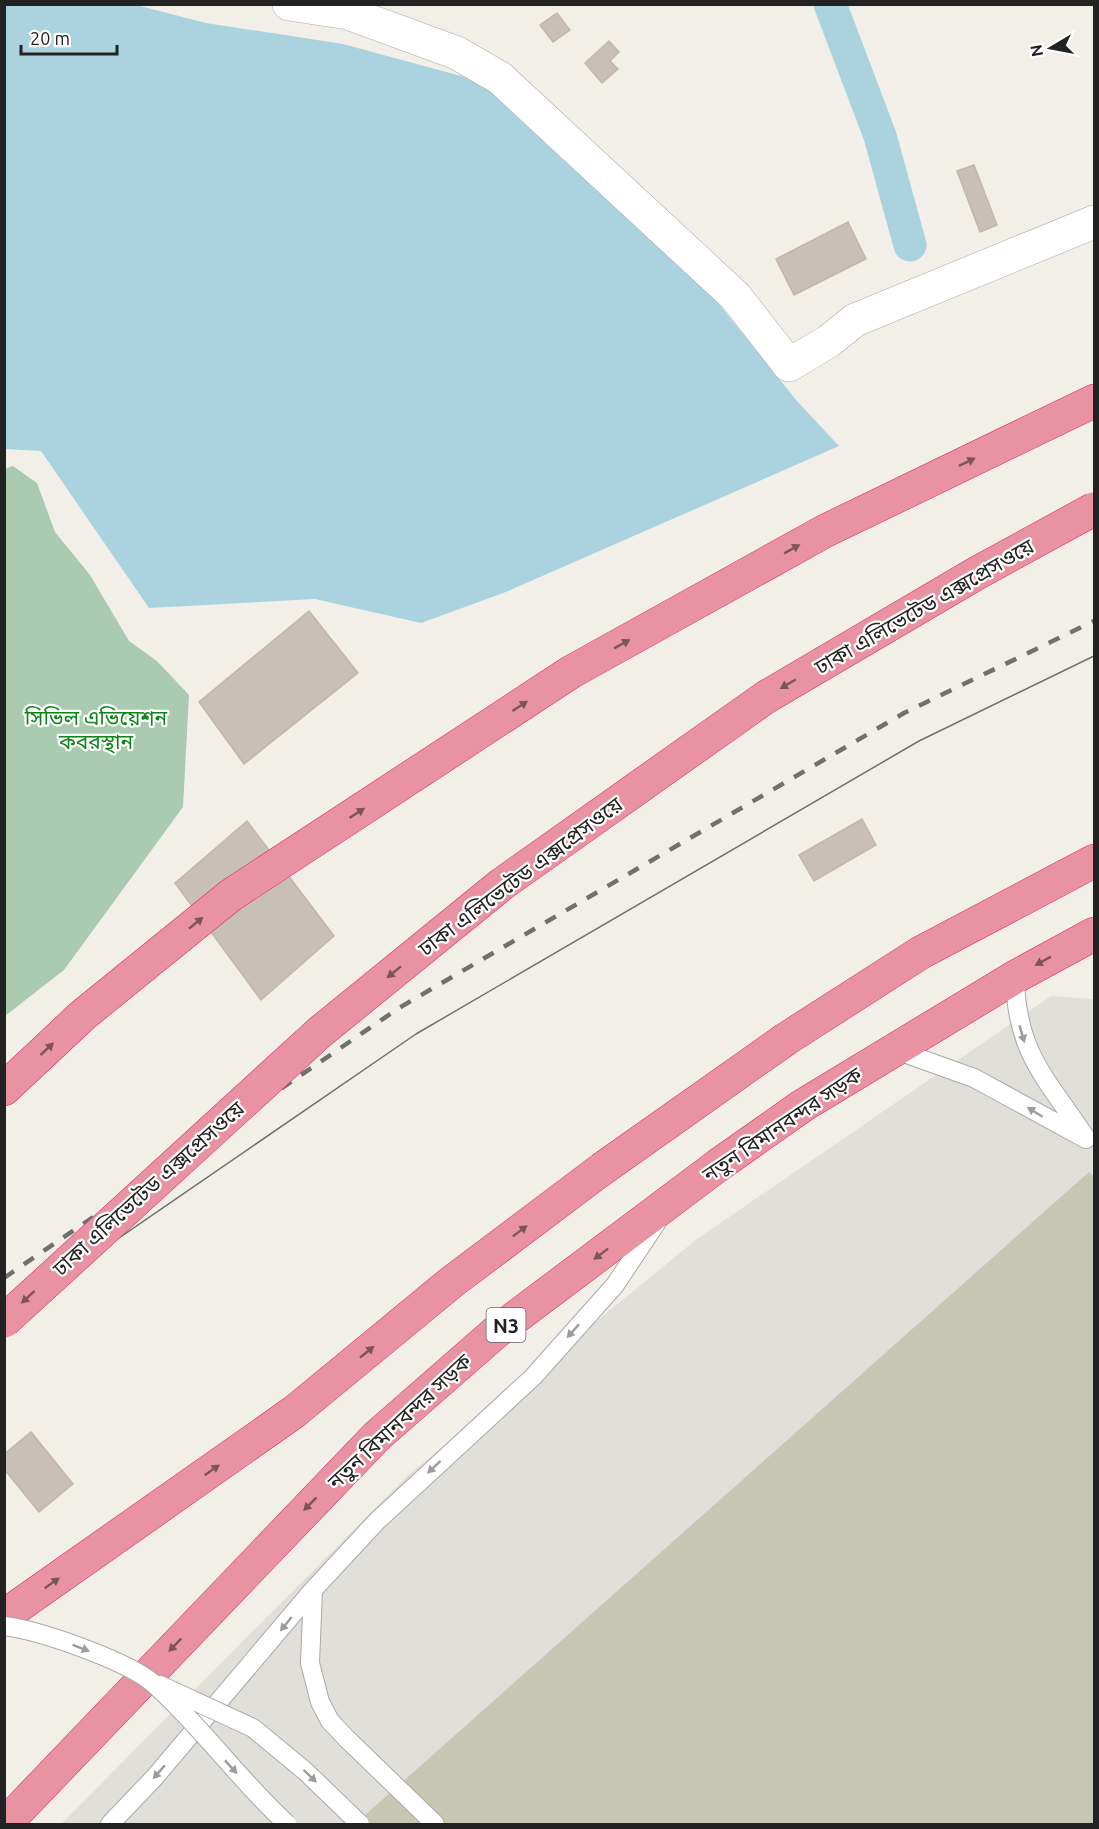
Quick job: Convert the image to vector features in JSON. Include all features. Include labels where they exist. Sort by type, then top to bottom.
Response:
[{"type":"highway","points":[[4,1089],[83,1014],[231,895],[571,672],[825,531],[1095,401]]},
{"type":"highway","name":"ঢাকা এলিভেটেড এক্সপ্রেসওয়ে","points":[[4,1321],[320,1032],[502,884],[766,697],[977,573],[1095,510]]},
{"type":"highway","points":[[4,1616],[294,1412],[463,1274],[602,1169],[786,1039],[920,953],[1095,861]]},
{"type":"highway","name":"নতুন বিমানবন্দর সড়ক","points":[[5,1824],[377,1436],[496,1332],[802,1106],[1015,977],[1095,934]]},
{"type":"street","points":[[289,4],[348,13],[457,53],[500,78],[735,296],[789,365],[830,341],[855,320],[1095,222]]},
{"type":"lane","points":[[1015,977],[1015,1003],[1022,1036],[1029,1054],[1046,1084],[1090,1144]]},
{"type":"lane","points":[[893,1049],[974,1078],[1090,1144]]},
{"type":"lane","points":[[110,1824],[154,1778],[313,1590],[376,1521],[532,1377],[615,1285],[672,1201]]},
{"type":"lane","points":[[313,1590],[310,1663],[320,1702],[330,1721],[346,1738],[435,1824]]},
{"type":"lane","points":[[4,1626],[20,1628],[62,1640],[105,1657],[153,1682],[254,1728],[305,1771],[360,1824]]},
{"type":"lane","points":[[153,1682],[287,1824]]},
{"type":"shaded area","points":[[1051,996],[1094,999],[1094,1824],[61,1824],[407,1476],[697,1239]]},
{"type":"shaded area","points":[[1089,1172],[1094,1177],[1094,1824],[355,1824]]},
{"type":"green space","name":"সিভিল এভিয়েশন কবরস্থান","points":[[13,466],[37,483],[55,532],[90,575],[129,641],[157,661],[189,695],[183,807],[64,970],[5,1016],[4,469]]},
{"type":"water","points":[[4,5],[136,5],[206,23],[343,44],[483,82],[709,292],[797,401],[839,446],[506,592],[421,623],[315,599],[149,608],[41,451],[5,449]]},
{"type":"building","points":[[557,13],[570,30],[553,42],[540,25]]},
{"type":"building","points":[[609,41],[619,52],[610,61],[618,69],[602,83],[585,63]]},
{"type":"building","points":[[974,165],[997,225],[980,232],[957,171]]},
{"type":"building","points":[[848,222],[866,259],[794,295],[776,259]]},
{"type":"building","points":[[309,611],[358,673],[244,764],[199,702]]},
{"type":"building","points":[[862,819],[876,845],[814,881],[799,855]]},
{"type":"building","points":[[247,821],[334,936],[261,1000],[175,883]]},
{"type":"building","points":[[31,1432],[73,1484],[39,1512],[4,1469],[4,1454]]},
{"type":"waterway","points":[[830,4],[880,136],[910,245]]},
{"type":"tram line","points":[[4,1317],[416,1034],[919,741],[1094,656]]},
{"type":"railway","points":[[4,1278],[399,1008],[904,713],[1094,621]]}]
